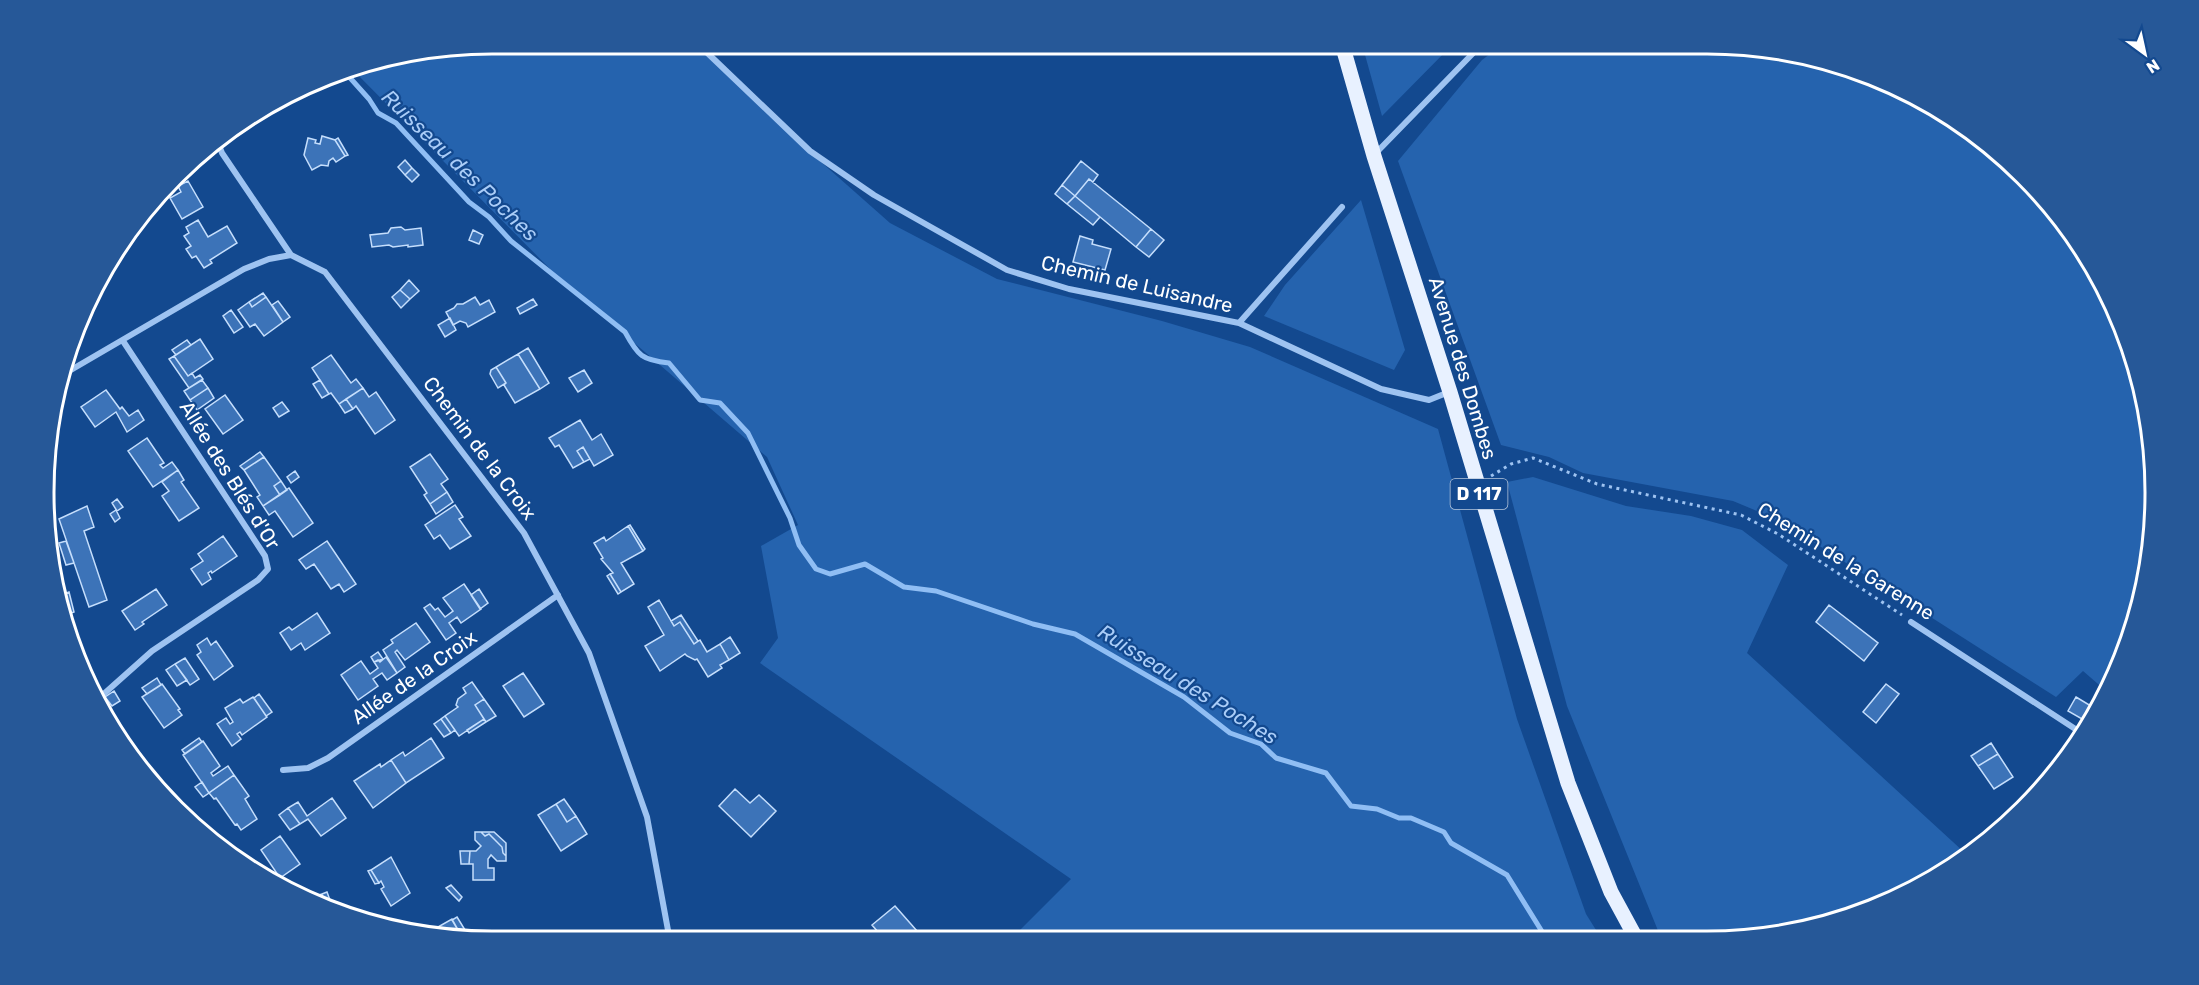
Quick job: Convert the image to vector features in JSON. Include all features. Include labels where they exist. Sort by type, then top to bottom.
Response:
[{"type":"main road","name":"Avenue des Dombes","points":[[1345,54],[1374,156],[1450,392],[1568,783],[1611,892],[1632,931]]},
{"type":"street","name":"Chemin de Luisandre","points":[[708,54],[810,151],[874,195],[1007,270],[1069,290],[1239,324],[1381,388],[1429,400],[1450,392]]},
{"type":"street","points":[[1374,156],[1472,54]]},
{"type":"street","points":[[72,370],[244,269],[269,259],[291,255],[221,149]]},
{"type":"street","points":[[1239,324],[1342,207]]},
{"type":"street","name":"Chemin de la Croix","points":[[291,255],[325,272],[524,534],[590,653],[647,817],[668,931]]},
{"type":"street","name":"Allée des Blés d'Or","points":[[104,695],[152,651],[258,580],[268,569],[265,556],[123,341]]},
{"type":"street","name":"Allée de la Croix","points":[[283,770],[308,768],[328,758],[558,595]]},
{"type":"street","name":"Chemin de la Garenne","points":[[1911,622],[2076,729]]},
{"type":"path","name":"Chemin de la Garenne","points":[[1476,484],[1512,464],[1533,458],[1597,484],[1741,515],[1778,534],[1911,622]]},
{"type":"shaded area","points":[[705,54],[890,223],[997,279],[1162,321],[1250,347],[1438,429],[1517,719],[1586,914],[1597,931],[1019,931],[1071,879],[760,663],[778,638],[761,546],[798,525],[767,457],[560,279],[358,75],[407,62],[464,55]]},
{"type":"shaded area","points":[[1365,54],[1443,54],[1382,116]]},
{"type":"shaded area","points":[[1490,54],[1706,54],[1792,62],[1847,77],[1900,99],[1950,128],[2017,182],[2071,249],[2100,299],[2122,352],[2137,407],[2145,492],[2141,550],[2137,578],[2122,633],[2100,686],[2083,671],[2056,697],[1807,538],[1733,501],[1583,473],[1549,457],[1501,445],[1398,161],[1482,60]]},
{"type":"shaded area","points":[[1361,200],[1405,350],[1394,370],[1264,316],[1285,285]]},
{"type":"shaded area","points":[[1533,477],[1626,506],[1691,516],[1742,530],[1788,565],[1747,653],[1961,849],[1900,886],[1874,898],[1820,916],[1792,923],[1735,930],[1658,931],[1567,706],[1507,482]]},
{"type":"building","points":[[322,136],[335,140],[345,156],[336,162],[333,158],[329,161],[328,166],[321,165],[312,170],[304,155],[308,138],[320,144]]},
{"type":"building","points":[[338,138],[348,155],[345,156],[335,140]]},
{"type":"building","points":[[405,160],[412,168],[405,175],[398,167]]},
{"type":"building","points":[[1081,161],[1098,175],[1093,182],[1089,179],[1075,196],[1062,185]]},
{"type":"building","points":[[412,168],[419,175],[412,182],[405,175]]},
{"type":"building","points":[[1089,179],[1151,229],[1136,247],[1075,196]]},
{"type":"building","points":[[188,181],[203,207],[182,219],[170,198],[181,192],[179,186]]},
{"type":"building","points":[[1062,185],[1075,196],[1067,204],[1055,194]]},
{"type":"building","points":[[1075,196],[1100,217],[1093,225],[1067,204]]},
{"type":"building","points":[[198,220],[208,237],[227,226],[237,243],[210,260],[212,263],[204,268],[196,256],[192,258],[186,249],[191,246],[184,236],[189,233],[186,227]]},
{"type":"building","points":[[401,227],[405,230],[421,228],[423,245],[372,247],[370,235],[388,233],[391,228]]},
{"type":"building","points":[[1151,229],[1164,240],[1149,257],[1136,247]]},
{"type":"building","points":[[473,230],[483,235],[479,244],[469,240]]},
{"type":"building","points":[[1080,236],[1093,240],[1092,244],[1111,249],[1105,270],[1073,262]]},
{"type":"building","points":[[409,280],[419,291],[410,299],[400,290]]},
{"type":"building","points":[[400,290],[410,299],[401,308],[392,297]]},
{"type":"building","points":[[263,293],[266,297],[252,307],[249,302]]},
{"type":"building","points":[[266,297],[283,322],[264,336],[255,324],[250,327],[238,310],[249,302],[252,307]]},
{"type":"building","points":[[475,297],[480,305],[489,300],[495,312],[468,327],[466,323],[460,321],[453,325],[446,312],[457,304],[463,304]]},
{"type":"building","points":[[533,299],[537,305],[520,314],[517,308]]},
{"type":"building","points":[[278,301],[290,317],[283,322],[272,305]]},
{"type":"building","points":[[231,310],[243,327],[234,333],[223,316]]},
{"type":"building","points":[[450,318],[456,330],[445,337],[438,325]]},
{"type":"building","points":[[200,339],[213,359],[188,376],[174,356]]},
{"type":"building","points":[[187,340],[191,345],[176,355],[172,350]]},
{"type":"building","points":[[528,348],[549,383],[540,389],[518,354]]},
{"type":"building","points":[[518,354],[540,389],[515,403],[496,367]]},
{"type":"building","points":[[331,355],[351,383],[356,379],[363,388],[339,404],[331,393],[329,394],[312,368]]},
{"type":"building","points":[[174,356],[188,376],[192,373],[195,378],[200,375],[203,379],[189,388],[169,359]]},
{"type":"building","points":[[496,367],[506,383],[498,388],[490,374],[491,370]]},
{"type":"building","points":[[584,370],[592,383],[578,392],[569,378]]},
{"type":"building","points":[[202,380],[208,388],[190,400],[184,391]]},
{"type":"building","points":[[320,380],[329,394],[322,398],[313,384]]},
{"type":"building","points":[[208,388],[214,398],[197,410],[190,400]]},
{"type":"building","points":[[363,388],[369,397],[376,392],[395,420],[375,434],[356,406],[353,409],[346,399]]},
{"type":"building","points":[[106,390],[120,409],[122,407],[129,416],[138,410],[144,420],[127,432],[116,412],[95,427],[81,407]]},
{"type":"building","points":[[225,395],[243,420],[223,434],[205,409]]},
{"type":"building","points":[[346,399],[353,409],[345,413],[339,404]]},
{"type":"building","points":[[282,402],[289,411],[279,417],[273,408]]},
{"type":"building","points":[[580,420],[592,440],[601,434],[613,455],[594,466],[583,447],[577,451],[584,462],[573,468],[559,445],[555,447],[549,438]]},
{"type":"building","points":[[147,438],[164,463],[160,465],[163,468],[172,462],[178,470],[153,487],[128,451]]},
{"type":"building","points":[[583,447],[590,459],[584,462],[577,451]]},
{"type":"building","points":[[260,452],[264,457],[244,470],[240,466]]},
{"type":"building","points":[[430,454],[448,479],[441,484],[447,492],[430,504],[424,495],[427,493],[410,467]]},
{"type":"building","points":[[264,457],[281,481],[274,486],[280,495],[263,506],[257,497],[260,495],[244,470]]},
{"type":"building","points":[[178,470],[184,480],[181,482],[199,508],[179,521],[162,496],[169,491],[162,482]]},
{"type":"building","points":[[295,471],[299,477],[291,483],[287,477]]},
{"type":"building","points":[[281,481],[287,490],[280,495],[274,486]]},
{"type":"building","points":[[289,488],[313,523],[293,537],[275,511],[269,515],[263,506]]},
{"type":"building","points":[[447,492],[453,502],[436,514],[430,504]]},
{"type":"building","points":[[117,499],[123,507],[117,511],[112,503]]},
{"type":"building","points":[[455,505],[463,517],[459,519],[471,536],[450,549],[440,535],[434,539],[425,525]]},
{"type":"building","points":[[87,506],[94,527],[84,531],[107,600],[89,607],[59,519]]},
{"type":"building","points":[[116,510],[120,518],[115,522],[110,514]]},
{"type":"building","points":[[630,525],[645,549],[643,551],[628,526]]},
{"type":"building","points":[[628,526],[643,551],[621,563],[634,584],[621,592],[610,574],[613,573],[601,559],[603,558],[594,543],[604,537],[606,541]]},
{"type":"building","points":[[223,536],[237,556],[212,573],[211,571],[208,573],[211,579],[202,585],[191,569],[203,561],[198,554]]},
{"type":"building","points":[[66,541],[74,563],[66,565],[59,543]]},
{"type":"building","points":[[327,541],[356,584],[344,592],[339,584],[331,589],[314,564],[306,569],[299,560]]},
{"type":"building","points":[[610,574],[621,592],[618,594],[607,576]]},
{"type":"building","points":[[464,584],[481,609],[461,623],[457,617],[449,623],[456,633],[446,640],[424,608],[430,604],[435,610],[438,608],[445,617],[453,611],[443,598]]},
{"type":"building","points":[[156,589],[167,605],[142,622],[144,624],[135,630],[122,611]]},
{"type":"building","points":[[479,589],[488,603],[480,609],[471,595]]},
{"type":"building","points":[[69,592],[74,612],[71,613],[66,593]]},
{"type":"building","points":[[659,600],[674,626],[680,622],[694,644],[700,640],[707,652],[720,644],[729,660],[720,665],[722,668],[708,677],[697,659],[685,654],[660,671],[645,646],[664,635],[648,607]]},
{"type":"building","points":[[1829,605],[1878,643],[1864,661],[1816,622]]},
{"type":"building","points":[[317,613],[330,633],[305,650],[301,643],[291,650],[280,633],[289,627],[292,630]]},
{"type":"building","points":[[681,615],[698,641],[694,644],[680,622],[674,626],[671,621]]},
{"type":"building","points":[[416,623],[430,642],[405,660],[397,650],[395,652],[405,667],[397,673],[383,650],[393,643],[391,640]]},
{"type":"building","points":[[730,637],[740,653],[729,660],[720,644]]},
{"type":"building","points":[[207,638],[211,645],[216,641],[233,666],[214,680],[197,655],[201,652],[197,645]]},
{"type":"building","points":[[378,652],[383,659],[374,662],[371,657]]},
{"type":"building","points":[[386,657],[397,673],[387,680],[382,673],[373,679],[378,686],[358,700],[341,675],[361,661],[370,674],[378,668],[374,662],[378,660],[380,662]]},
{"type":"building","points":[[185,658],[199,679],[190,685],[175,664]]},
{"type":"building","points":[[175,664],[187,680],[177,686],[166,670]]},
{"type":"building","points":[[523,673],[544,704],[524,717],[503,686]]},
{"type":"building","points":[[157,678],[161,685],[147,694],[142,688]]},
{"type":"building","points":[[472,682],[484,699],[475,705],[484,719],[459,736],[445,716],[458,707],[456,705],[458,699],[466,693],[463,688]]},
{"type":"building","points":[[162,684],[182,715],[164,728],[142,697]]},
{"type":"building","points":[[1886,684],[1899,694],[1876,723],[1863,712]]},
{"type":"building","points":[[114,691],[120,701],[112,706],[105,697]]},
{"type":"building","points":[[259,694],[272,712],[266,716],[254,698]]},
{"type":"building","points":[[253,697],[267,717],[242,735],[240,732],[237,734],[241,739],[232,746],[217,724],[226,718],[230,724],[233,722],[225,708],[240,699],[243,703]]},
{"type":"building","points":[[2076,697],[2090,705],[2082,719],[2068,711]]},
{"type":"building","points":[[484,699],[496,716],[486,722],[475,705]]},
{"type":"building","points":[[445,716],[455,730],[451,733],[441,719]]},
{"type":"building","points":[[441,719],[451,733],[444,737],[434,724]]},
{"type":"building","points":[[484,719],[486,722],[469,733],[467,730]]},
{"type":"building","points":[[199,738],[202,742],[185,754],[182,750]]},
{"type":"building","points":[[431,738],[444,758],[406,783],[391,760],[403,752],[405,756]]},
{"type":"building","points":[[203,741],[220,766],[211,773],[213,776],[228,766],[234,775],[209,793],[183,755]]},
{"type":"building","points":[[1991,743],[1998,754],[1978,766],[1971,756]]},
{"type":"building","points":[[1998,754],[2013,777],[1994,789],[1978,766]]},
{"type":"building","points":[[391,760],[406,783],[373,808],[354,781],[380,764],[381,767]]},
{"type":"building","points":[[234,775],[249,796],[245,799],[257,819],[241,830],[216,798],[214,799],[209,793]]},
{"type":"building","points":[[202,782],[209,793],[203,797],[195,787]]},
{"type":"building","points":[[735,789],[750,803],[759,795],[776,811],[751,837],[719,806]]},
{"type":"building","points":[[332,798],[346,818],[321,836],[308,819],[300,824],[288,808],[298,802],[307,816]]},
{"type":"building","points":[[564,799],[576,816],[567,822],[556,804]]},
{"type":"building","points":[[556,804],[567,822],[576,816],[587,834],[561,851],[538,815]]},
{"type":"building","points":[[288,808],[300,824],[290,830],[279,815]]},
{"type":"building","points":[[475,832],[481,832],[485,836],[489,834],[502,847],[506,856],[506,861],[497,861],[491,855],[488,859],[488,868],[494,868],[494,880],[473,880],[473,864],[469,864],[470,851],[476,851],[481,846],[475,840]]},
{"type":"building","points":[[481,832],[494,832],[506,843],[506,856],[502,847],[489,834],[485,836]]},
{"type":"building","points":[[280,836],[300,864],[282,877],[278,874],[261,850]]},
{"type":"building","points":[[460,851],[470,851],[469,864],[461,864]]},
{"type":"building","points":[[391,857],[410,893],[391,906],[381,889],[384,887],[381,881],[379,883],[371,870]]},
{"type":"building","points":[[371,870],[379,883],[375,884],[368,871]]},
{"type":"building","points":[[451,885],[462,897],[459,901],[446,888]]},
{"type":"building","points":[[327,892],[330,900],[323,897],[322,894]]},
{"type":"building","points":[[895,906],[917,931],[877,931],[872,925]]},
{"type":"building","points":[[457,917],[465,930],[457,929],[452,920]]},
{"type":"building","points":[[452,919],[458,929],[438,927]]},
{"type":"waterway","name":"Ruisseau des Poches","points":[[350,78],[378,113],[396,123],[469,202],[489,217],[511,241],[625,332],[638,352],[647,358],[669,363],[700,400],[720,403],[748,433],[790,518],[799,545],[816,569],[830,574],[865,564],[904,587],[936,591],[1033,624],[1075,634],[1184,697],[1230,733],[1261,744],[1276,758],[1326,773],[1351,806],[1377,809],[1399,818],[1411,818],[1444,832],[1451,843],[1507,875],[1542,931]]}]
